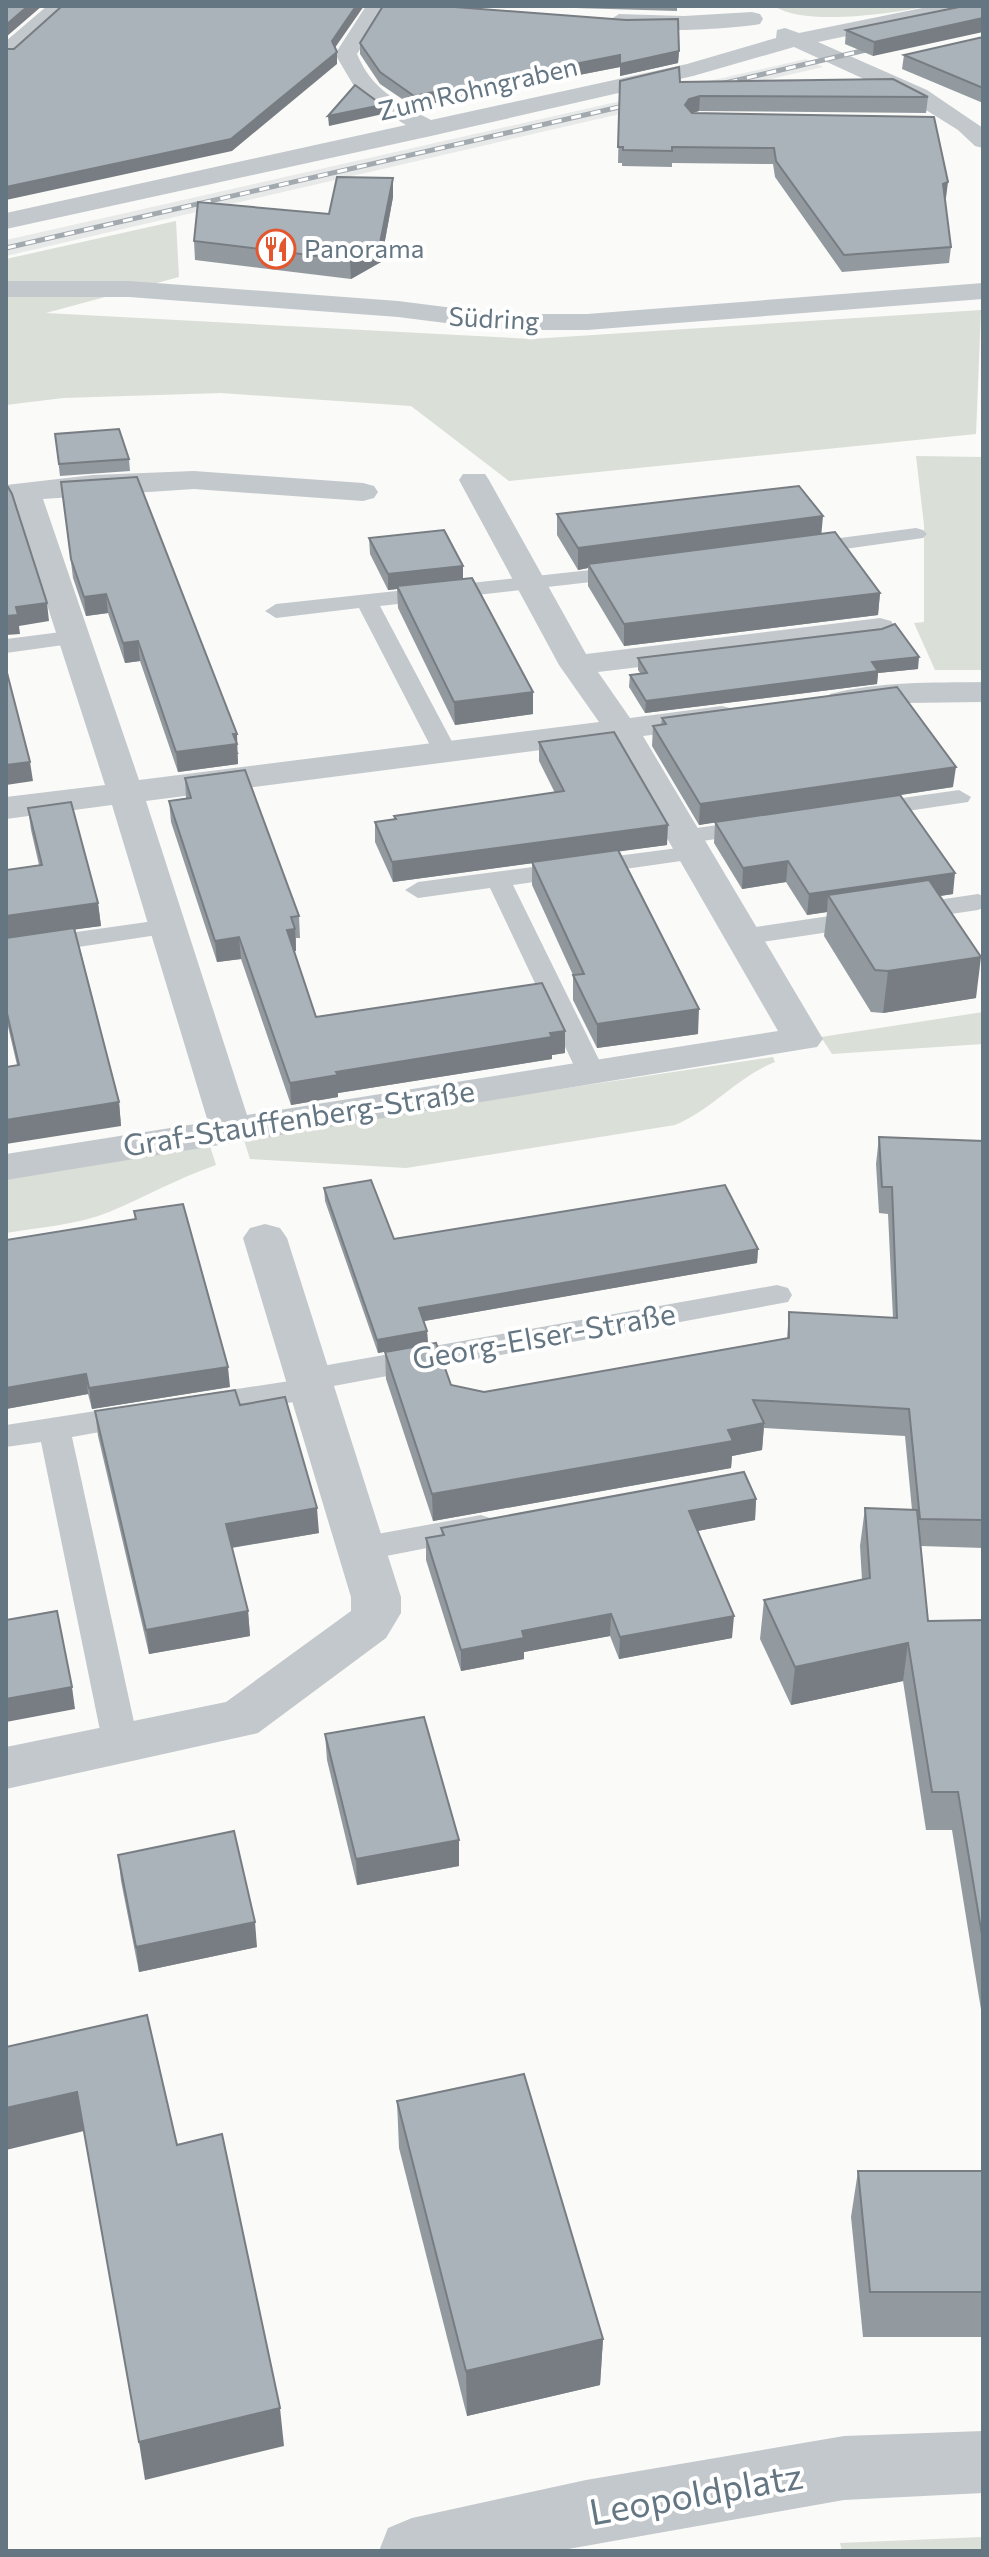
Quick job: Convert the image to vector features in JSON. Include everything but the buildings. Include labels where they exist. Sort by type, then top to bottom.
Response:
[{"type":"street","points":[[6,53],[60,6]]},
{"type":"street","points":[[377,6],[346,54],[355,80],[371,97],[431,129]]},
{"type":"street","name":"Zum Rohngraben","points":[[6,221],[693,69],[791,38],[886,24],[961,6]]},
{"type":"street","points":[[600,20],[684,23],[744,13],[940,107],[977,132]]},
{"type":"street","points":[[858,69],[905,59]]},
{"type":"street","points":[[921,123],[977,132]]},
{"type":"street","name":"Südring","points":[[6,289],[81,286],[145,290],[398,309],[501,322],[587,322],[983,291]]},
{"type":"street","points":[[231,1130],[77,637],[16,493],[93,484],[194,480],[363,492]]},
{"type":"street","name":"Graf-Stauffenberg-Straße","points":[[6,1167],[803,1039],[621,729],[576,665],[474,480]]},
{"type":"street","points":[[576,665],[880,628]]},
{"type":"street","points":[[810,705],[905,693],[983,692]]},
{"type":"street","points":[[6,808],[747,713]]},
{"type":"street","points":[[6,1768],[240,1719],[368,1625],[376,1613],[376,1597],[265,1238]]},
{"type":"street","name":"Leopoldplatz","points":[[412,2551],[586,2512],[844,2468],[983,2462]]},
{"type":"lane","points":[[777,552],[916,534]]},
{"type":"lane","points":[[276,611],[654,569]]},
{"type":"lane","points":[[366,600],[445,751]]},
{"type":"lane","points":[[6,646],[77,637]]},
{"type":"lane","points":[[836,814],[959,797]]},
{"type":"lane","points":[[418,890],[688,845],[775,823]]},
{"type":"lane","points":[[498,879],[591,1072]]},
{"type":"lane","points":[[742,937],[978,902]]},
{"type":"lane","points":[[6,950],[168,927]]},
{"type":"lane","name":"Georg-Elser-Straße","points":[[6,1436],[168,1411],[777,1295]]},
{"type":"lane","points":[[54,1429],[121,1745]]},
{"type":"lane","points":[[361,1549],[513,1521]]},
{"type":"shaded area","points":[[774,6],[930,6],[872,15],[827,17],[807,16]]},
{"type":"shaded area","points":[[806,59],[823,67],[6,256],[6,240]]},
{"type":"shaded area","points":[[176,221],[179,277],[46,313],[531,339],[981,310],[976,434],[509,481],[411,406],[221,393],[63,398],[6,405],[6,259]]},
{"type":"shaded area","points":[[916,456],[983,457],[983,670],[935,670],[914,623],[924,622],[924,525]]},
{"type":"shaded area","points":[[983,1012],[983,1044],[832,1054],[821,1037]]},
{"type":"shaded area","points":[[773,1057],[775,1062],[675,1125],[406,1168],[250,1159],[243,1137]]},
{"type":"shaded area","points":[[209,1143],[216,1165],[97,1216],[6,1233],[6,1174]]},
{"type":"shaded area","points":[[983,2537],[983,2551],[842,2551],[840,2543]]},
{"type":"railway","points":[[708,87],[883,46]]},
{"type":"railway","points":[[6,248],[641,102]]},
{"type":"place","name":"Panorama","points":[[276,249]]}]
